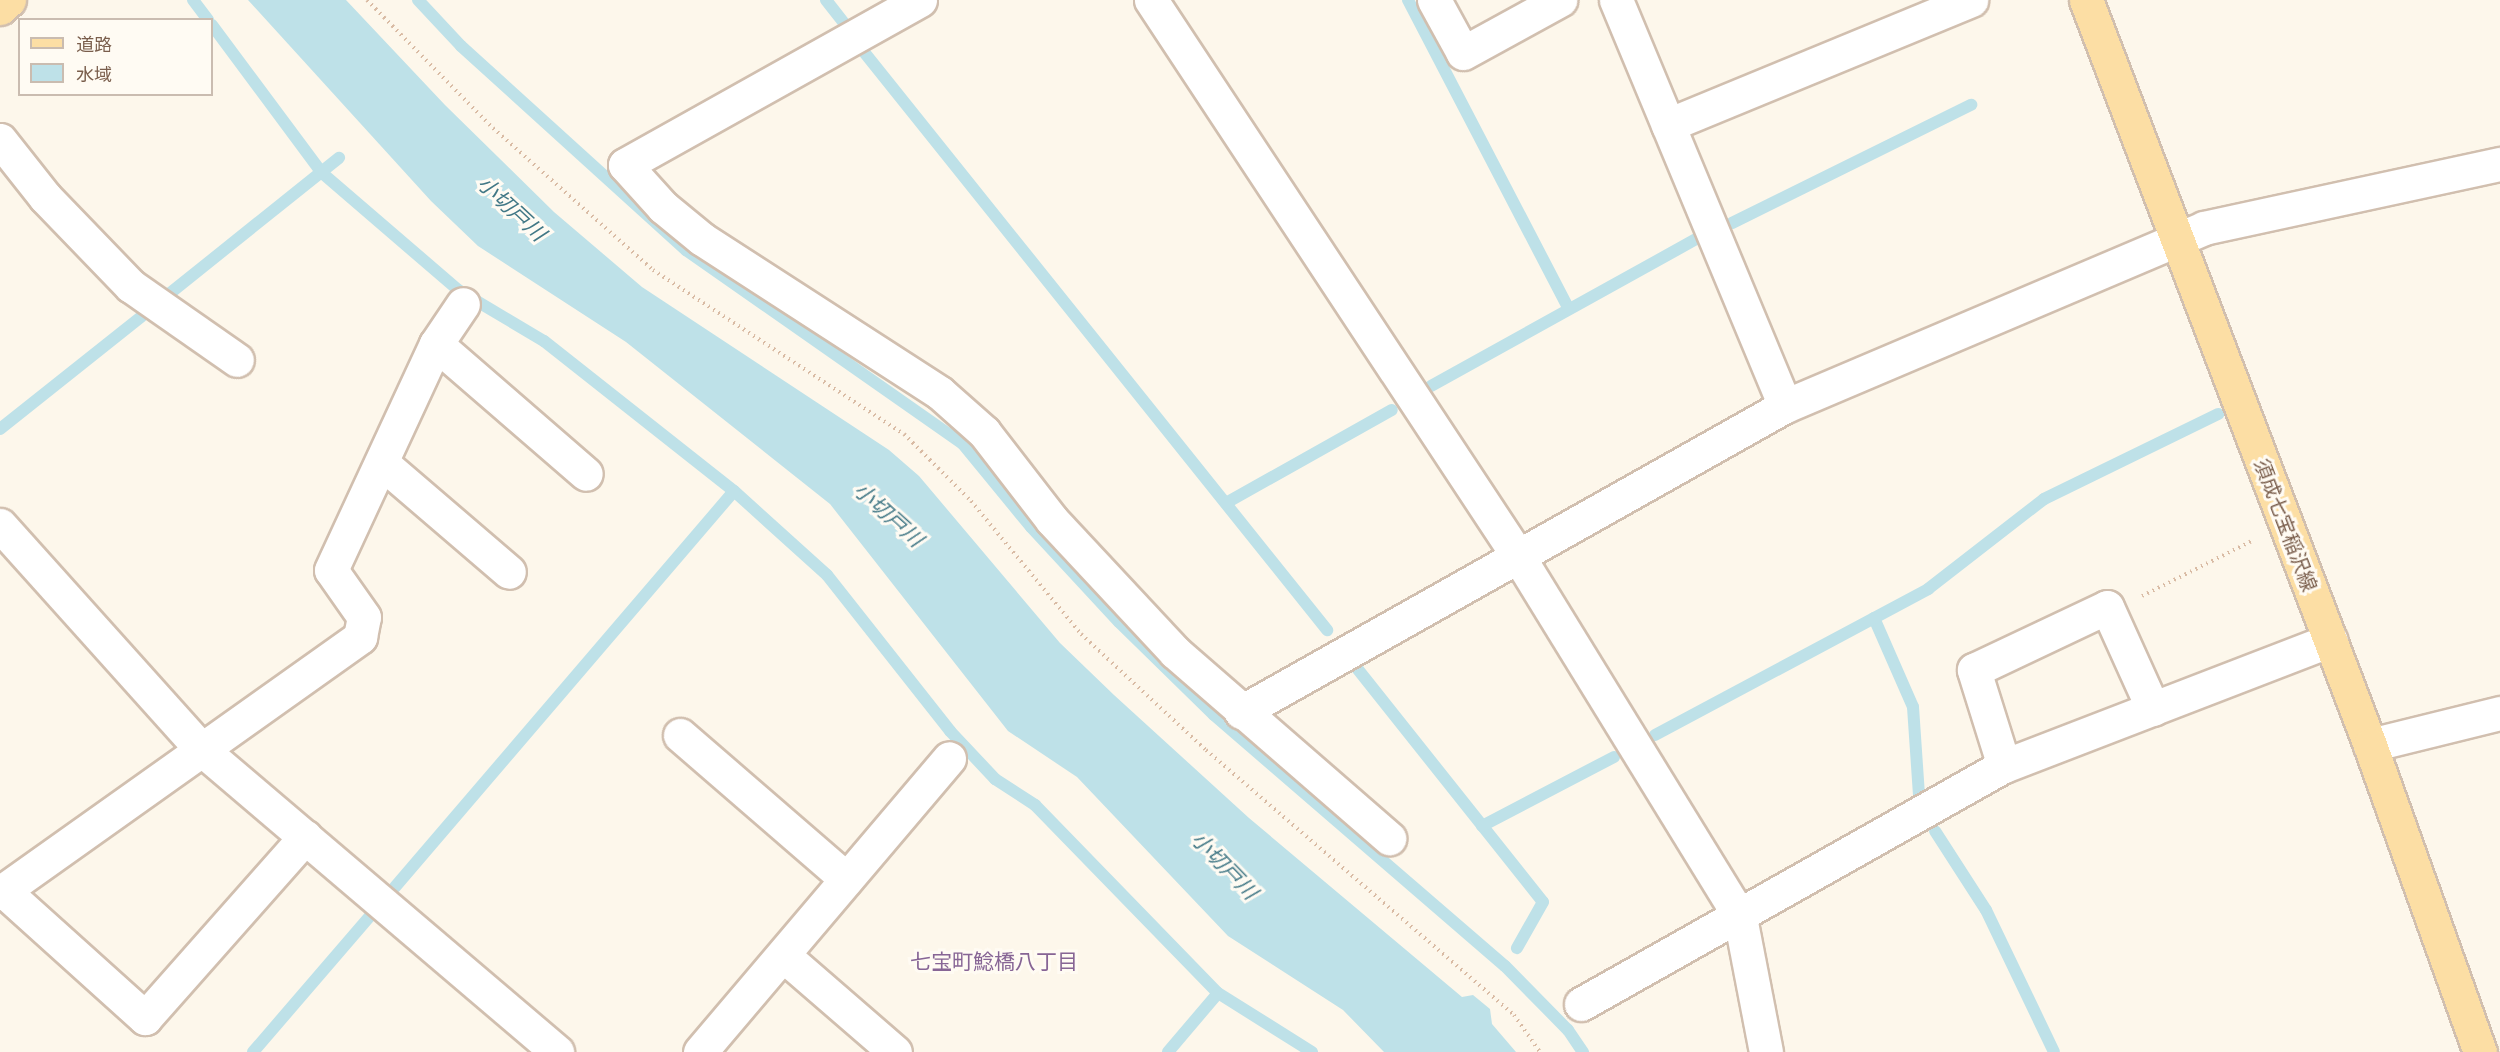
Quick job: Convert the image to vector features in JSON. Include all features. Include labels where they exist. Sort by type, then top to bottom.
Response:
[{"type":"main road","points":[[0,8],[9,0]]},
{"type":"main road","name":"須成七宝稲沢線","points":[[2086,0],[2370,745],[2480,1052]]},
{"type":"street","points":[[920,0],[625,165],[663,207],[702,239],[940,393],[1010,462],[1052,520],[1112,589],[1241,712],[1389,838]]},
{"type":"street","points":[[1151,0],[1518,556],[1740,917],[1766,1052]]},
{"type":"street","points":[[1434,0],[1463,52],[1560,0]]},
{"type":"street","points":[[1616,0],[1785,406]]},
{"type":"street","points":[[1668,125],[1934,6],[1971,0]]},
{"type":"street","points":[[0,140],[45,197],[131,286],[237,360]]},
{"type":"street","points":[[1241,712],[1785,406],[2204,228],[2500,164]]},
{"type":"street","points":[[304,837],[145,1018],[2,892],[200,748],[360,637],[364,617],[332,570],[436,344],[463,304]]},
{"type":"street","points":[[436,344],[586,474]]},
{"type":"street","points":[[382,463],[509,572]]},
{"type":"street","points":[[0,525],[200,748],[557,1052]]},
{"type":"street","points":[[2004,766],[1974,670],[2107,607],[2153,709]]},
{"type":"street","points":[[1581,1004],[1740,917],[2004,766],[2330,640]]},
{"type":"street","points":[[2370,745],[2500,713]]},
{"type":"street","points":[[680,735],[846,879]]},
{"type":"street","points":[[700,1052],[950,758]]},
{"type":"street","points":[[783,955],[895,1052]]},
{"type":"path","points":[[367,0],[494,128],[653,270],[904,434],[971,501],[1082,634],[1206,750],[1514,1015],[1540,1052]]},
{"type":"path","points":[[2109,612],[2286,524]]},
{"type":"water","name":"小切戸川","points":[[248,0],[346,0],[445,105],[554,212],[642,287],[889,450],[919,476],[1060,643],[1114,695],[1249,818],[1462,997],[1473,995],[1490,1009],[1492,1024],[1516,1052],[1384,1052],[1343,1010],[1228,936],[1077,777],[1008,731],[830,504],[626,342],[478,246],[431,201]]},
{"type":"waterway","points":[[193,0],[206,18]]},
{"type":"waterway","points":[[418,0],[461,46],[686,250],[962,443],[1031,527],[1119,622],[1214,715],[1505,966],[1568,1030],[1583,1052]]},
{"type":"waterway","points":[[826,0],[845,24]]},
{"type":"waterway","points":[[1408,0],[1569,309]]},
{"type":"waterway","points":[[213,26],[321,172],[458,290],[544,341],[734,491],[827,575],[950,731],[995,779],[1035,805],[1218,993],[1312,1052]]},
{"type":"waterway","points":[[864,52],[1327,630]]},
{"type":"waterway","points":[[1732,223],[1971,105]]},
{"type":"waterway","points":[[169,294],[339,158]]},
{"type":"waterway","points":[[1431,386],[1696,239]]},
{"type":"waterway","points":[[0,429],[142,316]]},
{"type":"waterway","points":[[1226,503],[1392,410]]},
{"type":"waterway","points":[[1655,735],[1928,589],[2044,499],[2218,414]]},
{"type":"waterway","points":[[395,887],[734,491]]},
{"type":"waterway","points":[[1874,618],[1913,707],[1919,795]]},
{"type":"waterway","points":[[1356,667],[1543,902],[1517,948]]},
{"type":"waterway","points":[[1482,826],[1614,757]]},
{"type":"waterway","points":[[1935,831],[1986,910],[2054,1052]]},
{"type":"waterway","points":[[253,1052],[370,916]]},
{"type":"waterway","points":[[1168,1052],[1218,993]]},
{"type":"district","name":"七宝町鯰橋八丁目","points":[[994,961]]}]
